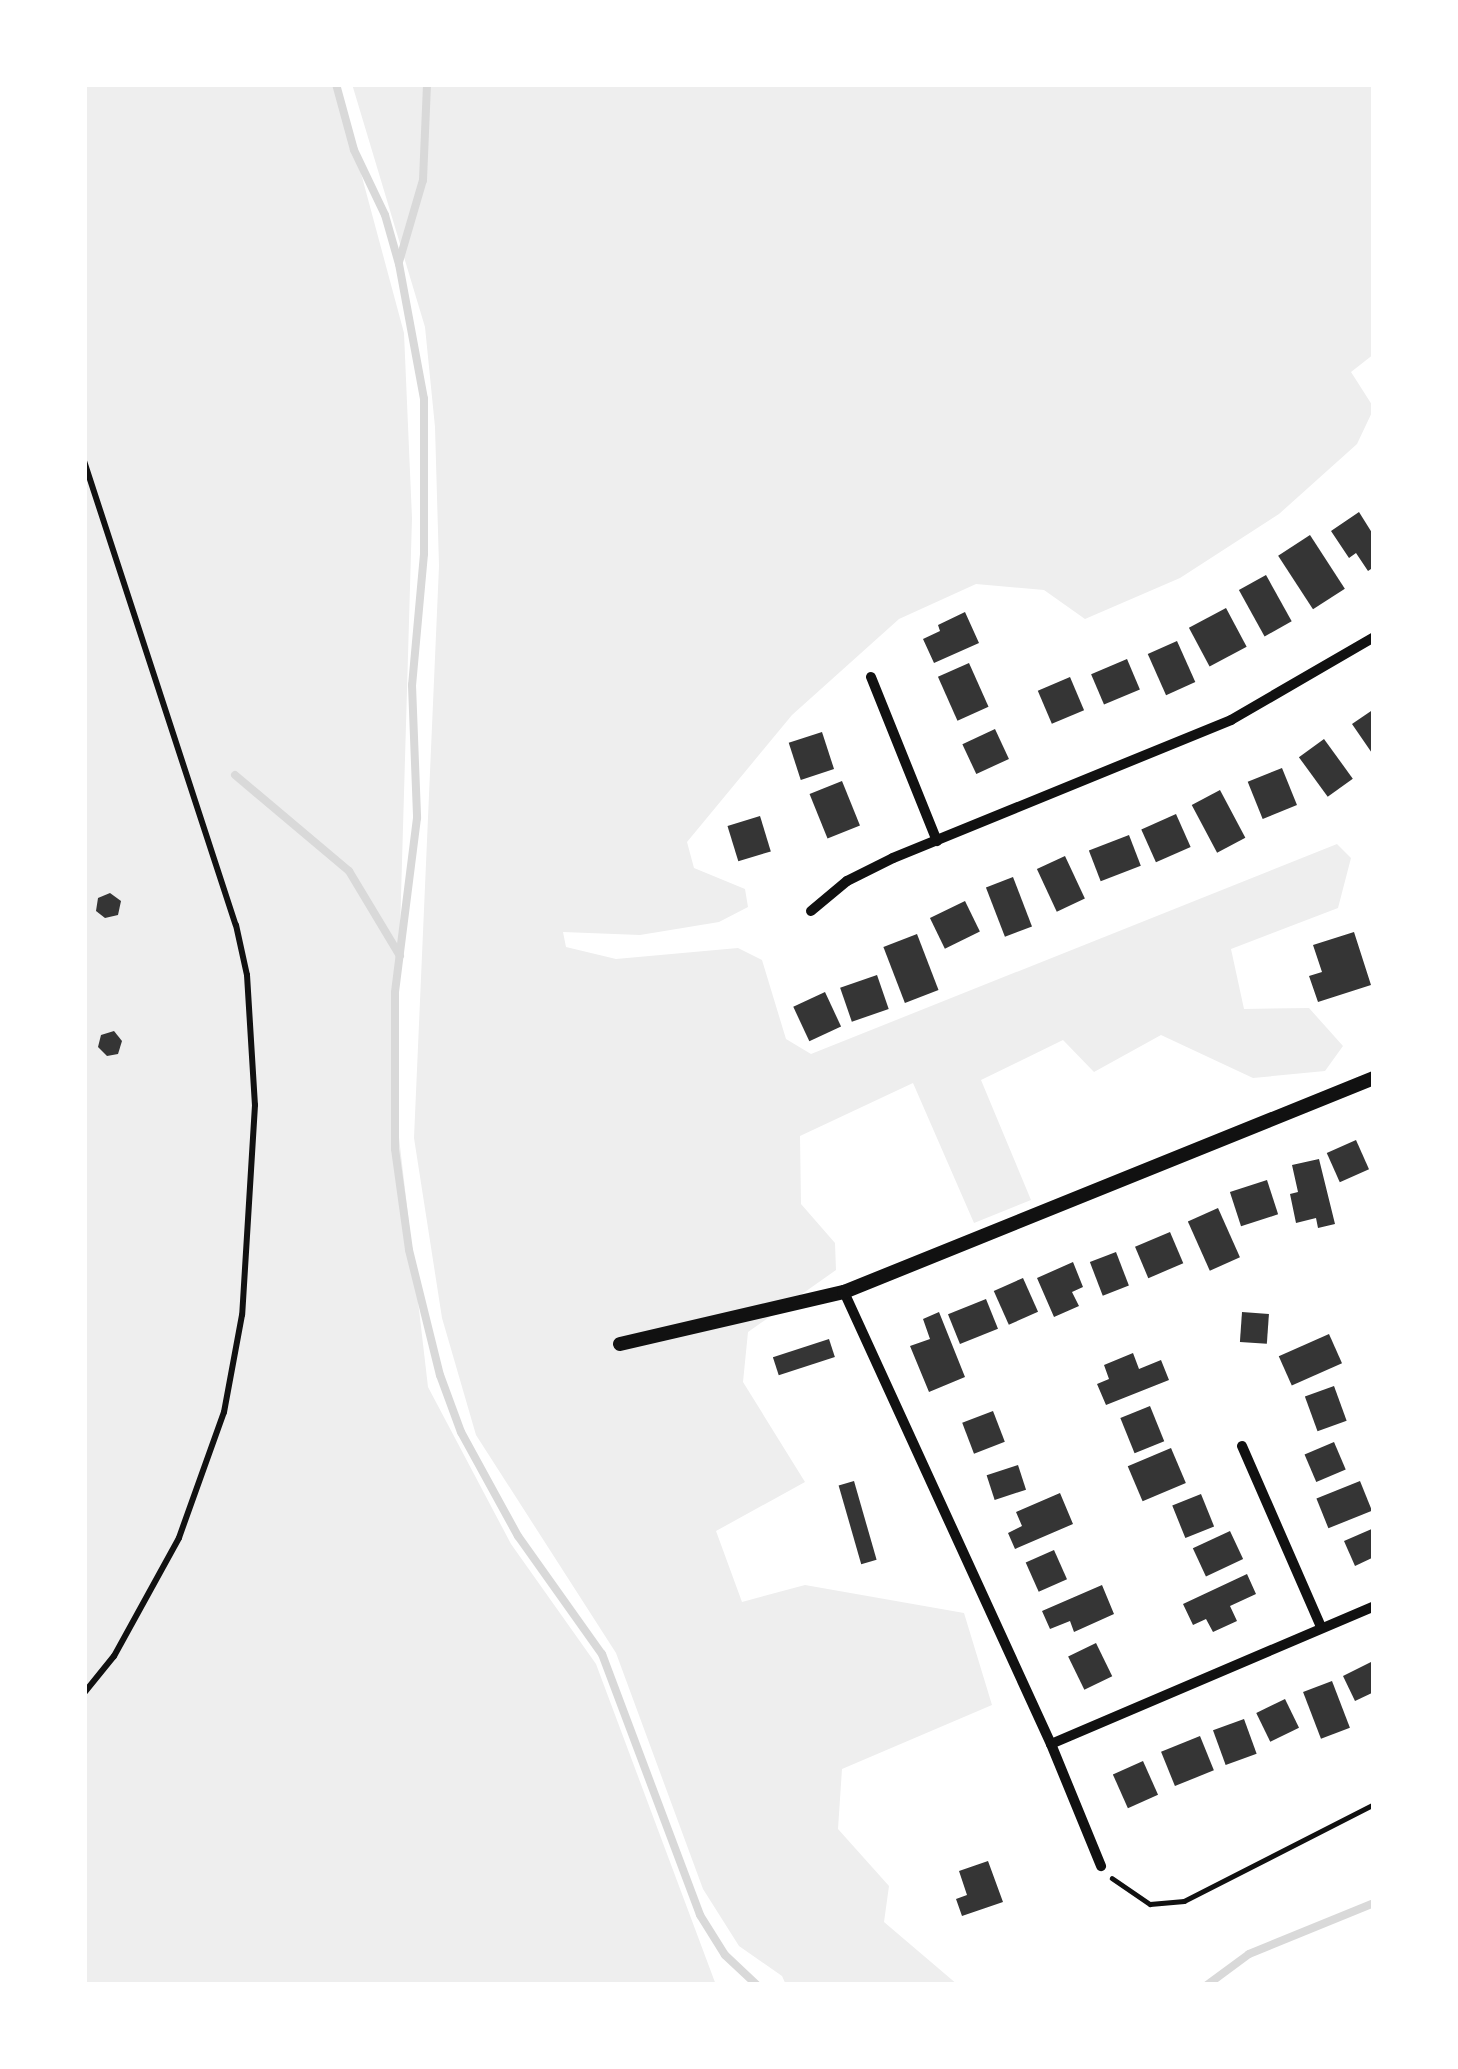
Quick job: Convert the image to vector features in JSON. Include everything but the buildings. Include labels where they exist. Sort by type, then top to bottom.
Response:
[{"type":"street","points":[[811,911],[847,881],[1232,720],[1374,637]]},
{"type":"street","points":[[871,677],[937,841]]},
{"type":"street","points":[[620,1343],[844,1292],[1374,1078]]},
{"type":"street","points":[[844,1292],[1051,1744],[1101,1866]]},
{"type":"street","points":[[1242,1446],[1321,1628]]},
{"type":"street","points":[[1051,1744],[1374,1606]]},
{"type":"lane","points":[[84,461],[236,925],[247,975],[255,1105],[242,1316],[224,1412],[179,1538],[136,1622],[84,1693]]},
{"type":"path","points":[[1101,1866],[1150,1904],[1184,1901],[1374,1804]]},
{"type":"shaded area","points":[[84,84],[337,84],[404,333],[412,518],[395,1103],[428,1387],[511,1544],[596,1664],[716,1985],[84,1985]]},
{"type":"shaded area","points":[[352,84],[1374,84],[1374,354],[1351,372],[1374,408],[1357,444],[1279,514],[1180,578],[1085,619],[1044,590],[976,584],[899,619],[792,715],[687,842],[694,868],[745,889],[748,907],[719,922],[640,935],[563,932],[566,947],[616,959],[738,948],[762,960],[786,1039],[811,1054],[1337,844],[1351,858],[1338,908],[1231,949],[1244,1009],[1309,1008],[1343,1046],[1325,1071],[1253,1078],[1161,1035],[1094,1072],[1063,1040],[981,1080],[1031,1200],[974,1223],[913,1083],[800,1136],[801,1204],[835,1243],[836,1270],[748,1332],[743,1382],[805,1482],[716,1531],[742,1602],[805,1585],[964,1613],[992,1705],[842,1769],[838,1829],[889,1886],[884,1922],[958,1985],[786,1985],[782,1976],[739,1946],[703,1889],[616,1653],[476,1435],[442,1318],[414,1138],[439,566],[435,427],[425,327]]},
{"type":"waterway","points":[[336,84],[354,150],[385,215],[399,264],[424,399],[424,554],[412,685],[417,818],[395,993],[395,1149],[409,1250],[440,1375],[461,1432],[518,1536],[602,1654],[700,1915],[725,1955],[757,1985]]},
{"type":"waterway","points":[[399,262],[423,180],[427,84]]},
{"type":"waterway","points":[[235,775],[349,871],[400,956]]},
{"type":"waterway","points":[[1207,1985],[1249,1954],[1374,1903]]}]
